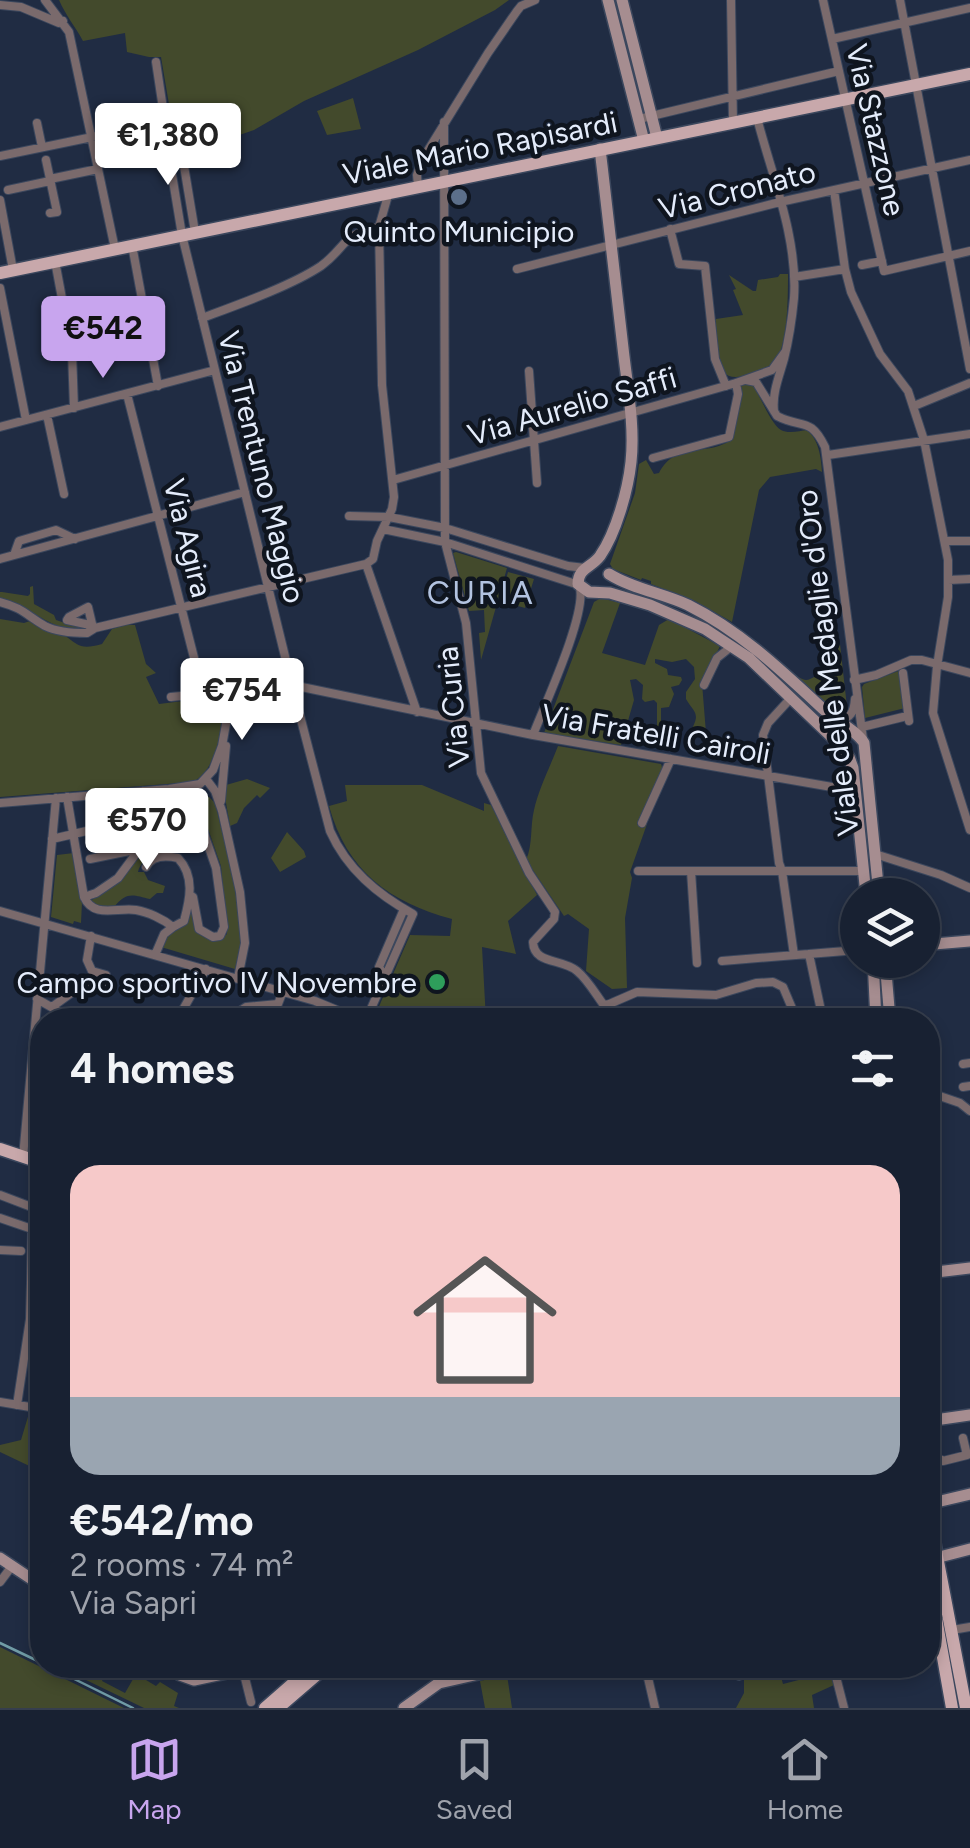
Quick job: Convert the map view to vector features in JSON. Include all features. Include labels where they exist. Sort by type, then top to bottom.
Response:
[{"type":"main road","points":[[608,0],[645,118]]},
{"type":"main road","points":[[622,0],[650,139]]},
{"type":"main road","name":"Viale Mario Rapisardi","points":[[7,271],[970,74]]},
{"type":"main road","points":[[598,592],[607,586],[608,542],[632,461],[630,412],[600,149]]},
{"type":"main road","points":[[587,568],[597,567],[620,581],[668,596],[750,642],[831,717],[856,734],[864,743],[860,751],[854,753],[837,742],[732,646],[650,604],[579,586],[578,576],[600,556],[608,542]]},
{"type":"main road","name":"Viale delle Medaglie d'Oro","points":[[837,742],[853,768],[864,878]]},
{"type":"main road","name":"Viale delle Medaglie d'Oro","points":[[864,743],[876,878]]},
{"type":"main road","points":[[940,944],[970,941]]},
{"type":"main road","points":[[874,978],[875,1008]]},
{"type":"main road","points":[[887,978],[889,1008]]},
{"type":"main road","points":[[0,1150],[30,1159]]},
{"type":"main road","points":[[940,1272],[970,1268]]},
{"type":"main road","points":[[940,1419],[970,1415]]},
{"type":"main road","points":[[940,1503],[970,1494]]},
{"type":"main road","points":[[940,1557],[970,1550]]},
{"type":"main road","points":[[0,1558],[30,1578]]},
{"type":"main road","points":[[940,1587],[967,1692],[966,1708]]},
{"type":"main road","points":[[940,1640],[952,1708]]},
{"type":"main road","points":[[265,1708],[299,1678]]},
{"type":"main road","points":[[278,1708],[313,1678]]},
{"type":"main road","points":[[404,1708],[449,1678]]},
{"type":"street","points":[[45,0],[70,32],[114,249]]},
{"type":"street","points":[[418,186],[419,168],[444,122],[517,11],[535,0]]},
{"type":"street","points":[[731,0],[733,123]]},
{"type":"street","name":"Via Stazzone","points":[[824,0],[883,266]]},
{"type":"street","points":[[900,0],[970,369]]},
{"type":"street","points":[[0,5],[21,7],[59,24],[63,22]]},
{"type":"street","points":[[832,39],[970,8]]},
{"type":"street","points":[[156,62],[165,122]]},
{"type":"street","points":[[645,118],[839,71]]},
{"type":"street","points":[[758,118],[789,237],[794,277],[792,323],[776,382],[775,413]]},
{"type":"street","points":[[0,156],[165,122],[172,124],[178,130],[188,234]]},
{"type":"street","name":"Via Curia","points":[[444,122],[444,542],[466,623],[480,774],[529,873],[555,912],[554,919],[532,942],[534,953],[576,970],[602,1004],[637,992],[716,995],[773,982],[783,987],[792,1008]]},
{"type":"street","points":[[37,123],[42,147]]},
{"type":"street","points":[[166,138],[188,234]]},
{"type":"street","points":[[432,144],[443,148]]},
{"type":"street","points":[[46,160],[57,212],[50,213]]},
{"type":"street","name":"Via Cronato","points":[[517,269],[780,202],[970,160]]},
{"type":"street","points":[[8,190],[98,169]]},
{"type":"street","points":[[834,190],[851,292],[880,354],[902,380],[924,440],[945,541],[948,580],[933,714],[969,825]]},
{"type":"street","points":[[0,602],[18,606],[45,626],[80,634],[92,627],[268,588],[373,559],[394,503],[382,384],[379,226],[389,192]]},
{"type":"street","points":[[0,200],[7,271]]},
{"type":"street","points":[[202,318],[296,279],[322,265],[356,232],[379,226]]},
{"type":"street","points":[[654,458],[729,437],[738,394],[716,358],[705,266],[678,264],[670,230]]},
{"type":"street","name":"Via Trentuno Maggio","points":[[188,234],[202,318],[324,811],[335,841],[354,869],[404,909],[379,966],[385,977],[370,1008]]},
{"type":"street","points":[[132,245],[158,386]]},
{"type":"street","points":[[862,266],[970,252]]},
{"type":"street","points":[[55,261],[72,352],[74,408]]},
{"type":"street","points":[[794,277],[845,269]]},
{"type":"street","points":[[0,288],[26,420]]},
{"type":"street","points":[[763,374],[772,370],[786,352]]},
{"type":"street","points":[[0,428],[215,370]]},
{"type":"street","points":[[529,371],[537,484]]},
{"type":"street","points":[[763,374],[774,374],[776,382]]},
{"type":"street","name":"Via Aurelio Saffi","points":[[393,480],[763,374]]},
{"type":"street","points":[[746,380],[756,382],[775,413]]},
{"type":"street","points":[[914,406],[970,382]]},
{"type":"street","name":"Via Agira","points":[[127,394],[204,693]]},
{"type":"street","name":"Viale delle Medaglie d'Oro","points":[[775,413],[784,420],[814,429],[828,456],[864,743]]},
{"type":"street","points":[[47,415],[64,494]]},
{"type":"street","points":[[828,456],[970,434]]},
{"type":"street","points":[[0,559],[245,492]]},
{"type":"street","points":[[349,516],[389,517],[444,528],[568,566],[587,568]]},
{"type":"street","points":[[382,530],[444,542],[579,586],[582,600],[577,622],[533,735]]},
{"type":"street","points":[[945,541],[970,541]]},
{"type":"street","points":[[366,564],[417,712]]},
{"type":"street","points":[[948,580],[970,579]]},
{"type":"street","points":[[577,622],[598,592]]},
{"type":"street","points":[[704,686],[717,658],[732,646]]},
{"type":"street","points":[[831,717],[843,719],[851,715],[855,684],[911,660],[970,672]]},
{"type":"street","points":[[862,727],[906,719],[903,673]]},
{"type":"street","name":"Via Fratelli Cairoli","points":[[171,697],[292,685],[474,724],[855,791]]},
{"type":"street","points":[[222,811],[220,792],[227,736],[225,691]]},
{"type":"street","points":[[790,699],[763,735],[794,955]]},
{"type":"street","points":[[0,803],[195,786],[206,779],[216,764],[226,724]]},
{"type":"street","points":[[642,823],[671,759]]},
{"type":"street","points":[[206,779],[222,811],[245,924],[238,978]]},
{"type":"street","points":[[829,787],[844,795],[858,820]]},
{"type":"street","points":[[52,839],[147,818],[144,791]]},
{"type":"street","points":[[67,797],[87,905],[97,910],[135,910],[173,927]]},
{"type":"street","points":[[36,1008],[56,798]]},
{"type":"street","points":[[90,858],[163,842],[182,826],[200,819],[216,868],[224,927],[220,936],[213,937],[199,929],[194,897],[190,895]]},
{"type":"street","points":[[84,898],[118,878],[144,848]]},
{"type":"street","points":[[874,853],[970,888]]},
{"type":"street","points":[[146,867],[156,858],[178,858],[188,872],[190,895],[184,921],[164,934],[156,955]]},
{"type":"street","points":[[638,870],[863,871]]},
{"type":"street","points":[[691,870],[696,963]]},
{"type":"street","points":[[0,911],[338,1008]]},
{"type":"street","points":[[37,999],[52,1008],[65,995],[106,981],[106,975],[92,971],[87,960],[91,936]]},
{"type":"street","points":[[722,961],[840,951]]},
{"type":"street","points":[[809,954],[820,1008]]},
{"type":"street","points":[[184,1008],[206,970]]},
{"type":"street","points":[[245,1008],[278,1004],[282,992]]},
{"type":"street","points":[[22,1157],[30,1078]]},
{"type":"street","points":[[940,1096],[970,1111]]},
{"type":"street","points":[[12,1186],[4,1197],[30,1206]]},
{"type":"street","points":[[0,1218],[30,1229]]},
{"type":"street","points":[[0,1250],[22,1251]]},
{"type":"street","points":[[17,1404],[30,1319],[30,1282]]},
{"type":"street","points":[[0,1402],[30,1407]]},
{"type":"street","points":[[940,1459],[967,1455],[963,1438]]},
{"type":"street","points":[[0,1582],[12,1566]]},
{"type":"street","points":[[952,1630],[970,1627]]},
{"type":"street","points":[[245,1678],[250,1702]]},
{"type":"street","points":[[648,1678],[655,1708]]},
{"type":"street","points":[[836,1678],[844,1708]]},
{"type":"green space","points":[[59,0],[509,0],[418,50],[304,101],[254,130],[187,149],[182,114],[171,116],[161,57],[127,52],[125,33],[83,41]]},
{"type":"green space","points":[[353,98],[361,129],[327,135],[317,111]]},
{"type":"green space","points":[[788,274],[787,306],[777,359],[757,372],[729,376],[719,364],[714,324],[716,319],[743,315],[729,275],[756,291],[758,280]]},
{"type":"green space","points":[[753,385],[777,427],[790,432],[807,430],[811,434],[819,449],[822,472],[816,469],[770,477],[759,490],[732,622],[651,581],[613,569],[610,564],[635,493],[639,464],[646,460],[654,474],[659,473],[675,456],[715,447],[733,438],[741,386]]},
{"type":"green space","points":[[453,553],[507,568],[481,660],[479,633],[485,632],[484,610],[469,611]]},
{"type":"green space","points":[[508,572],[534,579],[525,608],[500,601]]},
{"type":"green space","points":[[33,586],[34,604],[56,620],[86,630],[61,627],[0,599],[0,592],[28,596]]},
{"type":"green space","points":[[601,598],[620,603],[602,653],[645,665],[659,625],[669,619],[720,646],[702,683],[706,733],[690,732],[696,717],[686,692],[695,679],[694,667],[686,659],[655,659],[655,663],[667,669],[668,675],[682,680],[671,687],[674,694],[669,707],[661,708],[661,724],[665,724],[661,733],[654,736],[657,703],[642,699],[643,685],[636,679],[630,680],[634,700],[621,745],[544,733],[594,602]]},
{"type":"green space","points":[[0,619],[30,621],[85,647],[102,644],[112,629],[135,625],[146,664],[156,673],[146,677],[159,704],[216,697],[219,704],[223,703],[220,736],[208,768],[193,782],[0,797]]},
{"type":"green space","points":[[840,644],[847,707],[841,714],[798,677],[806,680],[816,676]]},
{"type":"green space","points":[[901,670],[905,708],[865,718],[864,684]]},
{"type":"green space","points":[[558,746],[661,764],[663,770],[637,825],[647,824],[630,872],[625,918],[627,988],[612,989],[586,971],[589,929],[568,914],[564,916],[526,860],[536,802]]},
{"type":"green space","points":[[247,779],[270,788],[260,798],[257,795],[244,808],[237,823],[230,826],[226,785]]},
{"type":"green space","points":[[345,785],[422,785],[484,811],[484,803],[491,805],[537,895],[508,921],[516,954],[482,947],[485,1008],[378,1008],[410,935],[450,936],[452,919],[390,893],[359,866],[337,829],[329,806],[347,801]]},
{"type":"green space","points":[[201,794],[215,803],[233,876],[242,937],[235,969],[161,947],[166,934],[187,924],[190,900],[202,931],[219,940],[227,934],[221,866],[208,819],[200,816],[160,839],[154,822],[156,806],[163,796]]},
{"type":"green space","points":[[287,832],[306,857],[280,872],[271,858]]},
{"type":"green space","points":[[169,848],[169,852],[146,860],[138,872],[165,886],[163,893],[150,899],[127,896],[114,907],[103,908],[90,902],[125,875],[145,851]]},
{"type":"green space","points":[[74,853],[82,902],[81,923],[73,924],[51,917],[57,855]]},
{"type":"green space","points":[[30,1410],[30,1466],[0,1452],[0,1445],[21,1440]]},
{"type":"green space","points":[[0,1647],[30,1662],[30,1678],[63,1678],[124,1708],[0,1708]]},
{"type":"green space","points":[[82,1678],[103,1678],[102,1681],[125,1693],[134,1678],[143,1678],[156,1686],[160,1682],[178,1693],[174,1706],[179,1708],[144,1708]]},
{"type":"green space","points":[[507,1678],[512,1708],[485,1708],[480,1681]]},
{"type":"green space","points":[[781,1678],[783,1684],[806,1678],[832,1678],[834,1685],[812,1695],[814,1708],[736,1708],[744,1693],[744,1679]]},
{"type":"waterway","points":[[0,1643],[30,1657]]},
{"type":"waterway","points":[[72,1678],[133,1708]]},
{"type":"place","name":"Quinto Municipio","points":[[459,197]]},
{"type":"place","name":"Campo sportivo IV Novembre","points":[[437,982]]},
{"type":"district","name":"CURIA","points":[[481,593]]}]
